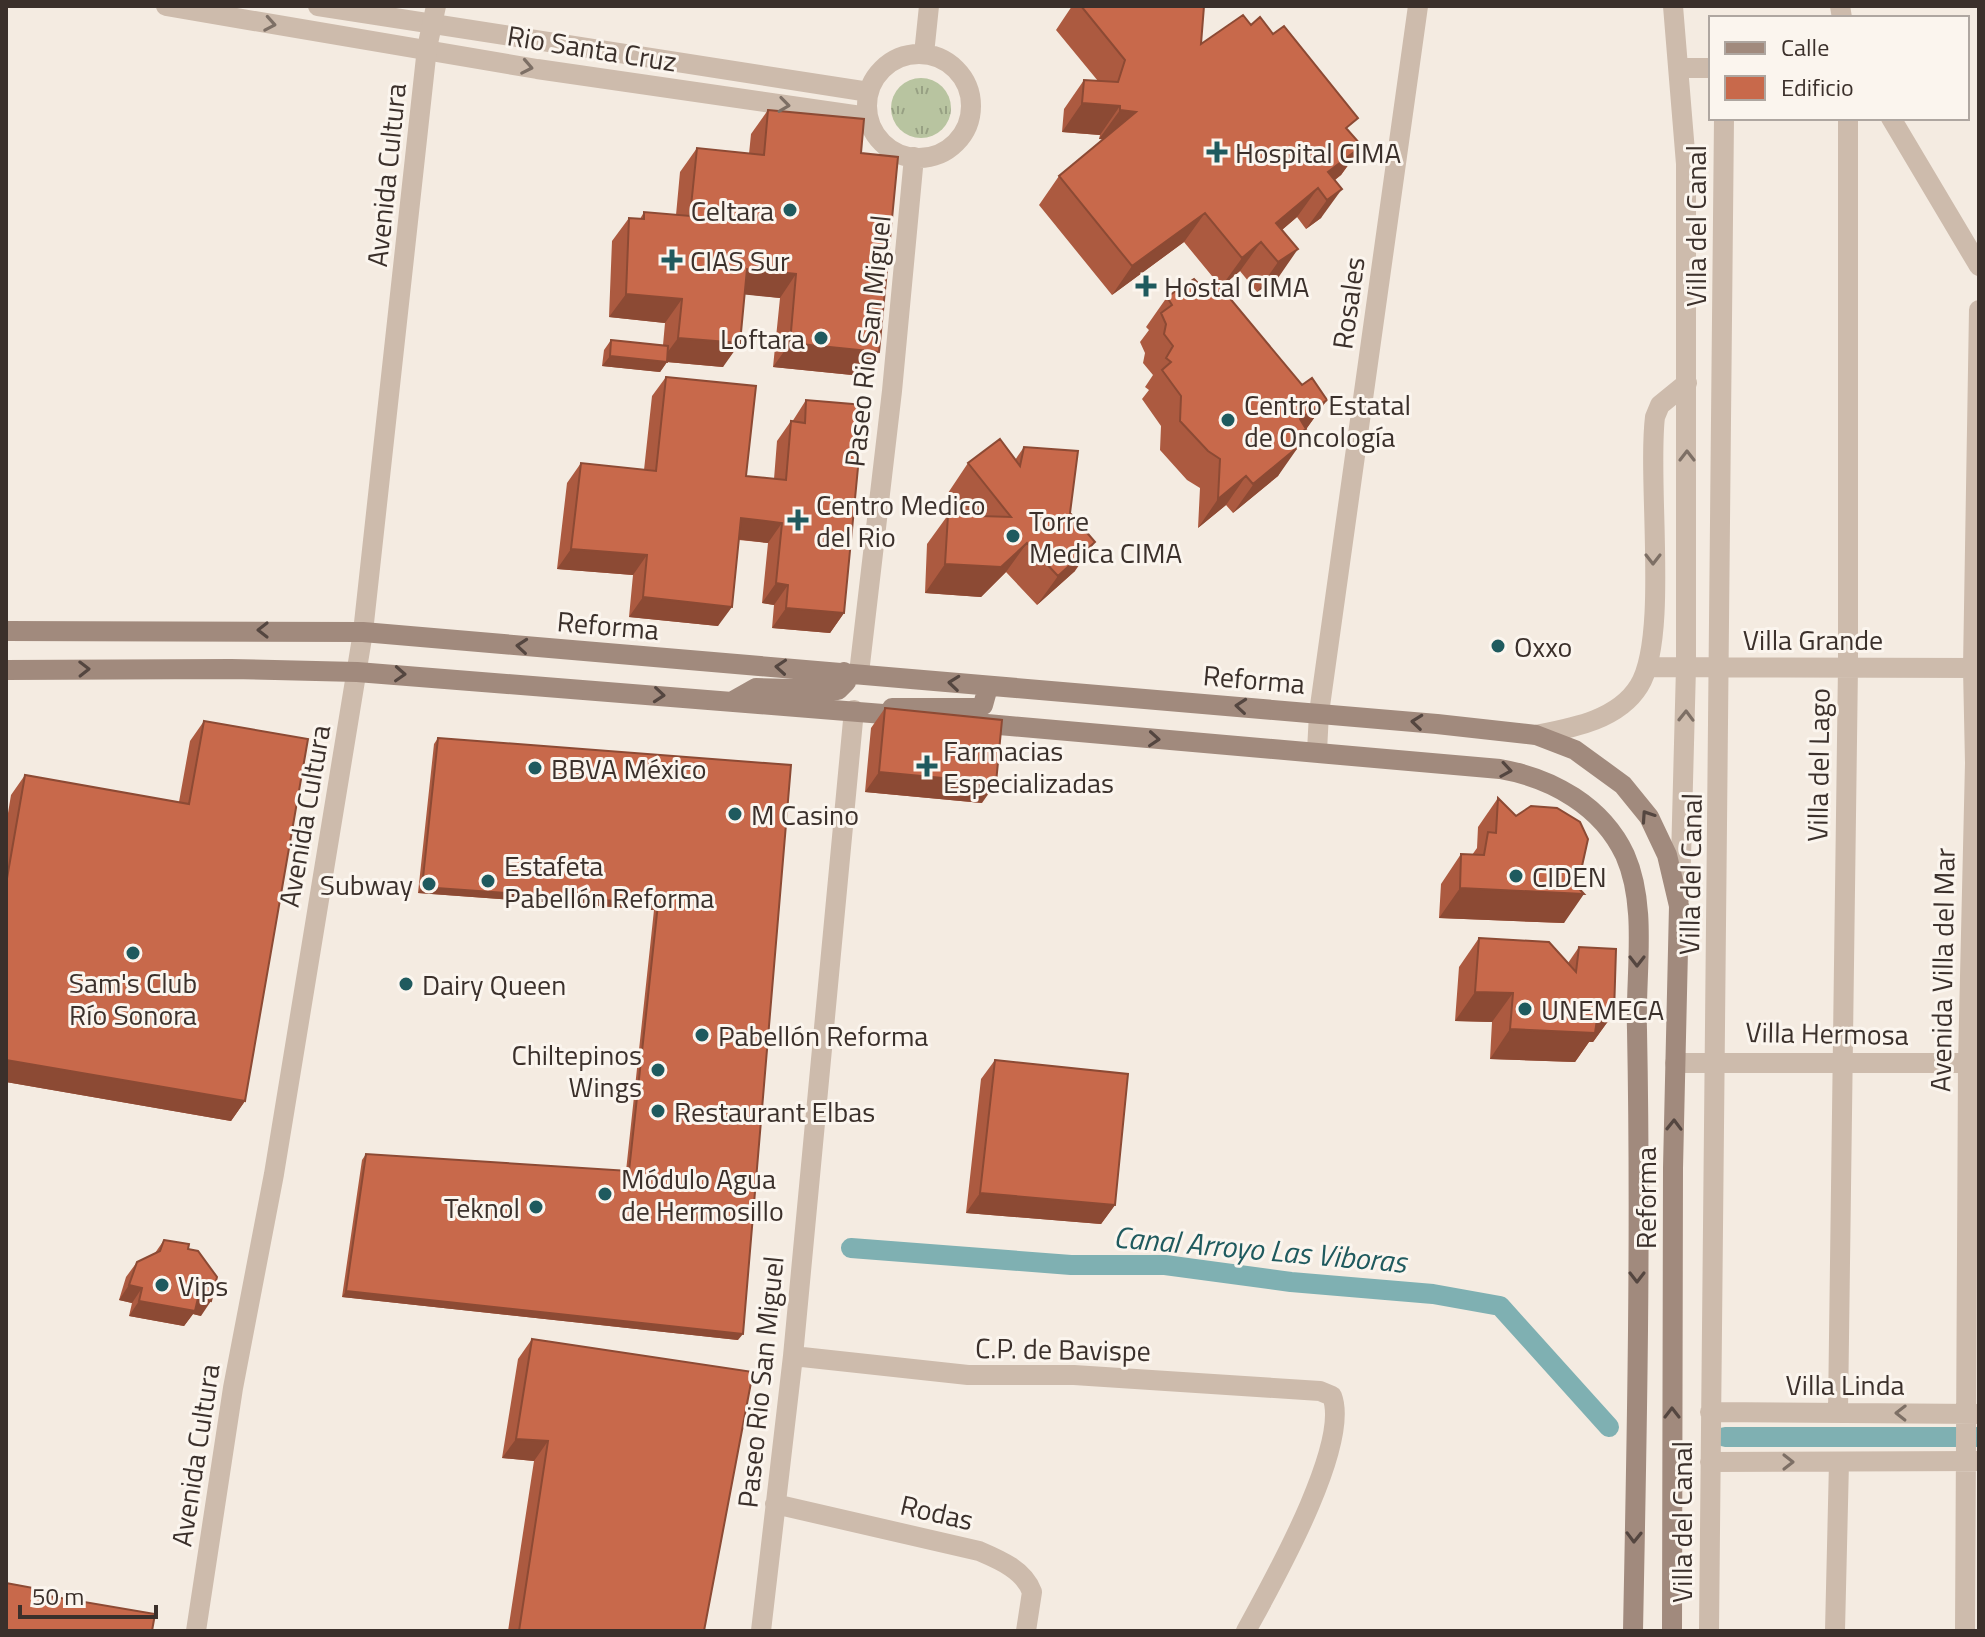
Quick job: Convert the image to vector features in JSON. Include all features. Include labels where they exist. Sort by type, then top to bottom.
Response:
[{"type":"main road","name":"Reforma","points":[[6,631],[363,632],[1319,713],[1536,735],[1560,742],[1601,767],[1639,803],[1657,830],[1667,855],[1679,906],[1673,1168],[1672,1631]]},
{"type":"main road","name":"Reforma","points":[[6,670],[357,672],[854,710],[1520,772],[1568,793],[1607,826],[1626,858],[1636,900],[1638,1169],[1633,1631]]},
{"type":"main road","points":[[733,701],[756,688],[838,690],[852,672]]},
{"type":"main road","points":[[877,712],[899,707],[977,708],[983,705],[988,687]]},
{"type":"main road","points":[[1638,1169],[1673,1168]]},
{"type":"street","name":"Rio Santa Cruz","points":[[166,6],[537,69],[868,117]]},
{"type":"street","name":"Rio Santa Cruz","points":[[318,6],[434,15],[869,92]]},
{"type":"street","points":[[924,54],[929,6]]},
{"type":"street","name":"Rosales","points":[[1317,751],[1319,713],[1418,6]]},
{"type":"street","name":"Villa del Canal","points":[[1673,6],[1686,164],[1686,667],[1679,906]]},
{"type":"street","name":"Avenida Cultura","points":[[196,1631],[233,1388],[277,1160],[363,632],[427,48],[434,15]]},
{"type":"street","points":[[924,54],[948,64],[966,83],[971,100],[963,134],[950,148],[935,156],[914,157],[885,146],[874,133],[868,117],[869,92],[876,76],[889,63],[905,55],[924,54]]},
{"type":"street","points":[[1680,68],[1709,68]]},
{"type":"street","name":"Villa del Canal","points":[[1709,1631],[1724,120]]},
{"type":"street","name":"Villa del Lago","points":[[1838,1412],[1848,666],[1848,120]]},
{"type":"street","points":[[1892,120],[1979,266]]},
{"type":"street","name":"Paseo Rio San Miguel","points":[[852,672],[914,157]]},
{"type":"street","name":"Avenida Villa del Mar","points":[[1965,1631],[1972,1591],[1969,1459],[1979,310]]},
{"type":"street","points":[[1536,735],[1573,727],[1615,709],[1638,688],[1648,667],[1653,635],[1655,417],[1660,405],[1687,383]]},
{"type":"street","name":"Villa Grande","points":[[1648,667],[1976,668]]},
{"type":"street","name":"Paseo Rio San Miguel","points":[[761,1631],[793,1356],[854,710]]},
{"type":"street","name":"Villa Hermosa","points":[[1675,1063],[1716,1060],[1973,1062]]},
{"type":"street","name":"C.P. de Bavispe","points":[[793,1356],[968,1375],[1074,1375],[1231,1382],[1320,1391],[1332,1396],[1335,1410],[1326,1465],[1307,1513],[1246,1631]]},
{"type":"street","name":"Villa Linda","points":[[1710,1412],[1970,1415]]},
{"type":"street","points":[[1710,1462],[1969,1459]]},
{"type":"street","points":[[1835,1631],[1839,1462]]},
{"type":"street","name":"Rodas","points":[[775,1504],[979,1551],[1002,1561],[1021,1574],[1032,1592],[1026,1631]]},
{"type":"green space","points":[[921,78],[942,87],[951,108],[942,129],[921,138],[900,129],[891,108],[900,87]]},
{"type":"building","name":"Hospital CIMA","points":[[1081,6],[1204,6],[1201,44],[1243,15],[1251,25],[1260,17],[1273,34],[1284,26],[1358,118],[1346,128],[1362,146],[1328,172],[1342,189],[1327,200],[1318,188],[1276,223],[1298,249],[1278,262],[1261,242],[1242,258],[1205,213],[1132,266],[1059,176],[1136,112],[1120,110],[1120,106],[1082,103],[1084,80],[1118,82],[1125,60]]},
{"type":"building","points":[[768,110],[864,119],[861,153],[898,157],[879,352],[790,343],[796,274],[747,269],[740,343],[678,338],[682,299],[626,294],[629,218],[644,219],[644,212],[690,216],[697,148],[764,155]]},
{"type":"building","name":"Centro Estatal de Oncología","points":[[1194,279],[1208,293],[1218,284],[1302,385],[1312,378],[1327,400],[1300,419],[1306,429],[1293,437],[1299,446],[1253,484],[1246,476],[1218,499],[1220,459],[1208,451],[1180,421],[1181,396],[1162,370],[1171,362],[1166,358],[1173,346],[1164,334],[1166,324],[1161,313],[1172,305],[1167,297]]},
{"type":"building","points":[[611,340],[668,346],[667,362],[610,356]]},
{"type":"building","points":[[666,377],[756,386],[746,476],[786,480],[791,421],[805,423],[806,400],[864,405],[844,613],[786,608],[788,585],[776,583],[782,523],[741,518],[732,607],[643,597],[647,555],[571,549],[581,463],[656,471]]},
{"type":"building","points":[[1000,439],[1020,466],[1024,447],[1078,451],[1070,513],[1095,542],[1058,576],[1027,543],[1001,567],[945,564],[948,515],[1011,517],[968,463]]},
{"type":"building","points":[[885,708],[1002,720],[996,783],[879,772]]},
{"type":"building","name":"Sam's Club Río Sonora","points":[[204,721],[308,739],[245,1101],[6,1060],[6,884],[25,775],[189,804]]},
{"type":"building","name":"Pabellón Reforma","points":[[438,738],[791,765],[743,1334],[346,1291],[366,1154],[629,1171],[658,904],[422,887]]},
{"type":"building","points":[[1498,798],[1516,816],[1531,806],[1557,808],[1580,822],[1588,839],[1580,875],[1574,883],[1584,894],[1460,888],[1461,854],[1484,855],[1488,832],[1496,833]]},
{"type":"building","points":[[1479,938],[1549,942],[1576,972],[1579,947],[1616,949],[1614,1013],[1598,1013],[1595,1033],[1510,1029],[1513,993],[1475,992]]},
{"type":"building","points":[[995,1060],[1128,1074],[1115,1205],[980,1193]]},
{"type":"building","name":"Vips","points":[[164,1240],[189,1244],[188,1249],[198,1251],[217,1277],[211,1301],[198,1298],[195,1311],[139,1301],[142,1288],[129,1285],[137,1262],[160,1251]]},
{"type":"building","points":[[532,1339],[753,1372],[704,1631],[519,1631],[548,1441],[516,1439]]},
{"type":"building","points":[[6,1583],[44,1590],[43,1595],[155,1614],[152,1631],[6,1631]]},
{"type":"waterway","name":"Canal Arroyo Las Viboras","points":[[851,1248],[1071,1265],[1165,1265],[1291,1282],[1433,1294],[1500,1306],[1609,1427]]},
{"type":"waterway","name":"Canal Arroyo Las Viboras","points":[[1725,1437],[1979,1437]]},
{"type":"place","name":"Hospital CIMA","points":[[1217,152]]},
{"type":"place","name":"Celtara","points":[[790,210]]},
{"type":"place","name":"CIAS Sur","points":[[672,260]]},
{"type":"place","name":"Hostal CIMA","points":[[1146,286]]},
{"type":"place","name":"Loftara","points":[[821,338]]},
{"type":"place","name":"Centro Estatal de Oncología","points":[[1228,420]]},
{"type":"place","name":"Centro Medico del Rio","points":[[798,520]]},
{"type":"place","name":"Torre Medica CIMA","points":[[1013,536]]},
{"type":"place","name":"Oxxo","points":[[1498,646]]},
{"type":"place","name":"Farmacias Especializadas","points":[[927,766]]},
{"type":"place","name":"BBVA México","points":[[535,768]]},
{"type":"place","name":"M Casino","points":[[735,814]]},
{"type":"place","name":"CIDEN","points":[[1516,876]]},
{"type":"place","name":"Estafeta Pabellón Reforma","points":[[488,881]]},
{"type":"place","name":"Subway","points":[[429,884]]},
{"type":"place","name":"Sam's Club Río Sonora","points":[[133,953]]},
{"type":"place","name":"Dairy Queen","points":[[406,984]]},
{"type":"place","name":"UNEMECA","points":[[1525,1009]]},
{"type":"place","name":"Pabellón Reforma","points":[[702,1035]]},
{"type":"place","name":"Chiltepinos Wings","points":[[658,1070]]},
{"type":"place","name":"Restaurant Elbas","points":[[658,1111]]},
{"type":"place","name":"Módulo Agua de Hermosillo","points":[[605,1194]]},
{"type":"place","name":"Teknol","points":[[536,1207]]},
{"type":"place","name":"Vips","points":[[162,1285]]}]
